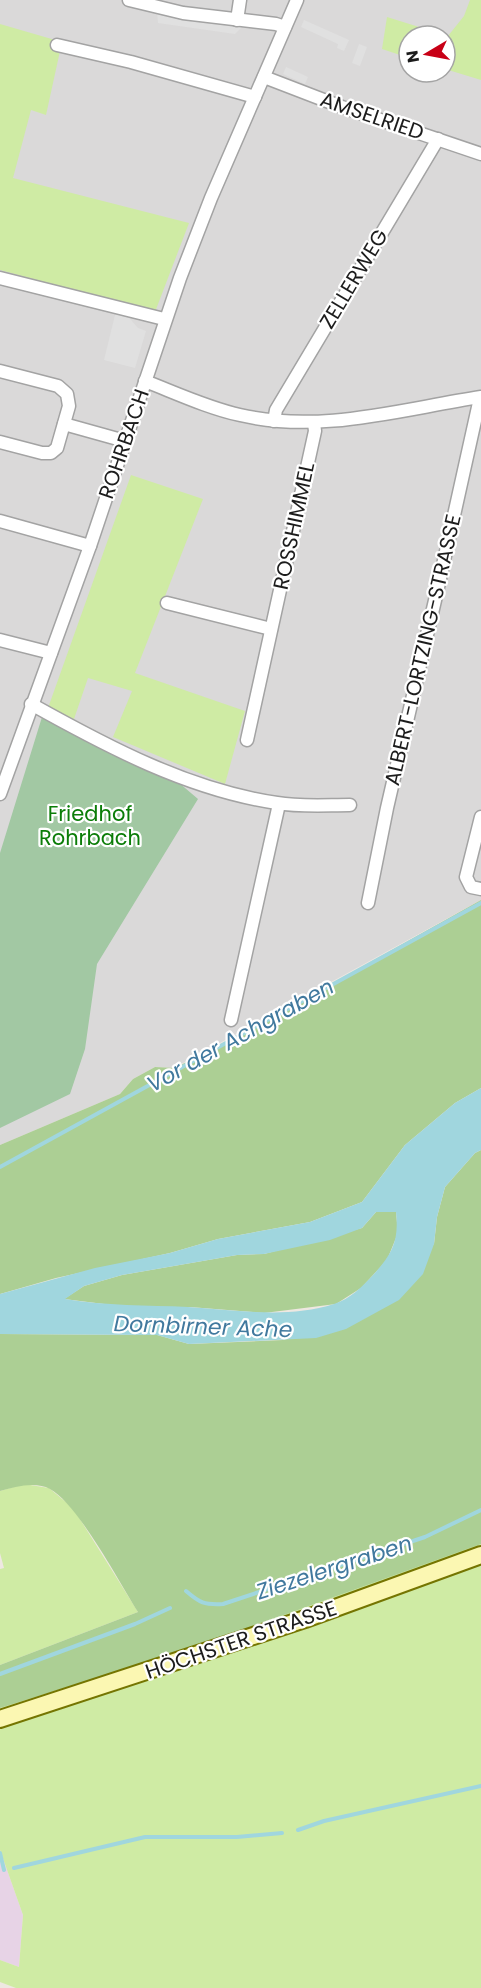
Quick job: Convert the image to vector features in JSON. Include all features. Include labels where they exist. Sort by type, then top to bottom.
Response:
[{"type":"main road","name":"HÖCHSTER STRASSE","points":[[0,1719],[305,1619],[481,1555]]},
{"type":"street","points":[[129,0],[183,13],[285,27]]},
{"type":"street","points":[[237,20],[240,0]]},
{"type":"street","name":"ROHRBACH","points":[[0,794],[90,546],[164,319],[198,229],[297,0]]},
{"type":"street","points":[[57,45],[131,62],[255,97]]},
{"type":"street","name":"AMSELRIED","points":[[264,77],[342,107],[481,154]]},
{"type":"street","name":"ZELLERWEG","points":[[274,421],[276,410],[438,139]]},
{"type":"street","points":[[0,278],[164,319]]},
{"type":"street","points":[[0,371],[58,386],[67,394],[69,406],[57,448],[51,453],[42,453],[0,442]]},
{"type":"street","points":[[145,381],[164,390],[238,415],[274,421],[314,423],[480,398]]},
{"type":"street","name":"ALBERT-LORTZING-STRASSE","points":[[368,903],[387,808],[480,398]]},
{"type":"street","name":"ROSSHIMMEL","points":[[246,740],[315,431],[314,423]]},
{"type":"street","points":[[64,424],[125,441]]},
{"type":"street","points":[[0,521],[90,546]]},
{"type":"street","points":[[167,603],[271,629]]},
{"type":"street","points":[[0,640],[51,653]]},
{"type":"street","points":[[31,704],[128,754],[197,784],[230,794],[279,804],[350,805]]},
{"type":"street","points":[[231,1020],[279,804]]},
{"type":"street","points":[[481,817],[466,877],[471,887],[481,889]]},
{"type":"shaded area","points":[[0,0],[481,0],[481,900],[174,1068],[155,1067],[133,1079],[120,1094],[0,1145]]},
{"type":"shaded area","points":[[157,13],[243,26],[235,34],[158,23]]},
{"type":"shaded area","points":[[304,20],[349,40],[344,51],[337,48],[338,44],[301,27]]},
{"type":"shaded area","points":[[359,44],[367,47],[360,66],[352,63]]},
{"type":"shaded area","points":[[286,67],[308,77],[305,84],[283,74]]},
{"type":"shaded area","points":[[116,311],[125,313],[138,328],[146,331],[135,368],[104,360]]},
{"type":"shaded area","points":[[0,1850],[23,1915],[19,1967],[0,1960]]},
{"type":"green space","points":[[470,0],[481,0],[481,80],[457,73],[457,25],[464,16]]},
{"type":"green space","points":[[387,17],[409,24],[397,24],[397,54],[382,49]]},
{"type":"green space","points":[[0,24],[62,42],[46,115],[31,110],[13,178],[189,223],[155,312],[0,270]]},
{"type":"green space","points":[[131,475],[203,499],[135,673],[245,711],[225,784],[113,737],[132,691],[88,678],[74,719],[48,708]]},
{"type":"green space","name":"Friedhof Rohrbach","points":[[42,717],[178,782],[198,799],[97,964],[85,1049],[70,1094],[0,1128],[0,853]]},
{"type":"green space","points":[[481,900],[481,1088],[455,1103],[405,1145],[362,1202],[310,1222],[218,1239],[170,1253],[56,1278],[0,1294],[0,1145],[120,1094],[133,1079],[155,1067],[175,1068],[269,1019]]},
{"type":"green space","points":[[481,1150],[481,1544],[192,1648],[0,1708],[0,1665],[138,1612],[85,1527],[61,1497],[50,1489],[38,1485],[0,1491],[0,1334],[157,1335],[189,1344],[283,1340],[434,1244],[437,1217],[445,1187],[475,1153]]},
{"type":"green space","points":[[376,1212],[396,1212],[398,1233],[387,1260],[361,1288],[336,1304],[264,1313],[190,1307],[128,1307],[64,1299],[84,1286],[122,1275],[237,1255],[264,1254],[362,1228]]},
{"type":"green space","points":[[24,1484],[49,1488],[73,1508],[138,1612],[0,1665],[0,1569],[4,1568],[0,1553],[0,1491]]},
{"type":"green space","points":[[481,1533],[481,1988],[16,1988],[0,1982],[0,1960],[19,1967],[23,1915],[0,1850],[0,1708]]},
{"type":"water","name":"Dornbirner Ache","points":[[481,1088],[481,1150],[475,1153],[445,1187],[437,1217],[434,1244],[423,1274],[399,1300],[346,1329],[316,1338],[189,1344],[157,1335],[0,1334],[0,1294],[95,1268],[170,1253],[218,1239],[310,1222],[362,1202],[405,1145],[455,1103]],"holes":[[[376,1212],[396,1212],[393,1246],[374,1274],[356,1292],[345,1299],[316,1309],[262,1312],[111,1304],[65,1299],[84,1286],[122,1275],[237,1255],[264,1254],[330,1240],[362,1228]]]},
{"type":"waterway","name":"Vor der Achgraben","points":[[0,1167],[481,903]]},
{"type":"waterway","name":"Ziezelergraben","points":[[186,1591],[203,1602],[223,1604],[425,1537],[481,1510]]},
{"type":"waterway","name":"Ziezelergraben","points":[[0,1674],[135,1624],[170,1608]]},
{"type":"waterway","points":[[298,1830],[324,1821],[481,1786]]},
{"type":"waterway","points":[[14,1868],[145,1837],[237,1837],[282,1833]]},
{"type":"waterway","points":[[0,1853],[4,1870]]}]
